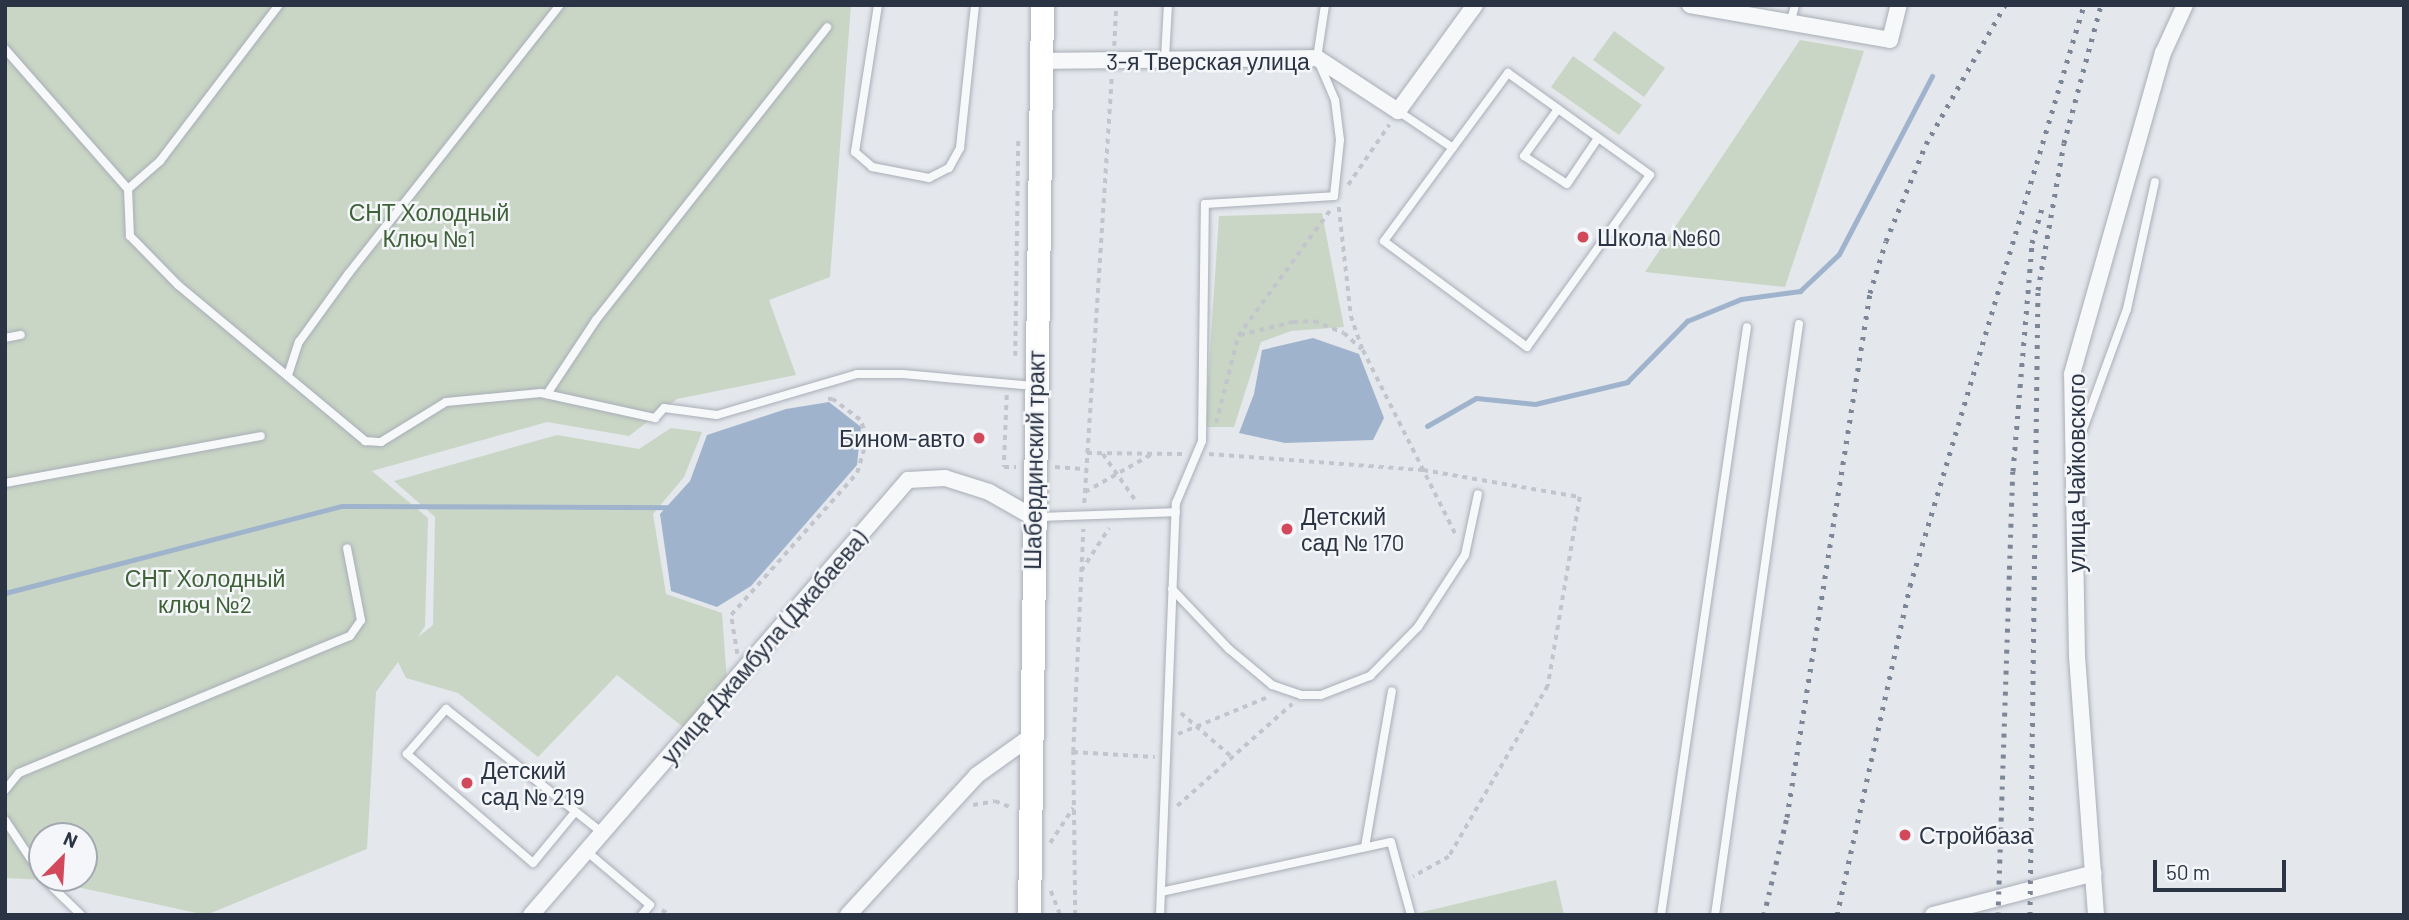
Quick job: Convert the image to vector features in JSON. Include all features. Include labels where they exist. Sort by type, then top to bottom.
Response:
[{"type":"main road","name":"Шабердинский тракт","points":[[1029,915],[1042,5]]},
{"type":"street","points":[[1398,111],[1475,5]]},
{"type":"street","points":[[1690,5],[1755,11],[1790,24],[1890,40],[1899,5]]},
{"type":"street","name":"улица Чайковского","points":[[2096,915],[2077,656],[2073,374],[2163,53],[2185,5]]},
{"type":"street","name":"3-я Тверская улица","points":[[1040,61],[1317,58],[1398,111]]},
{"type":"street","name":"улица Джамбула (Джабаева)","points":[[531,915],[908,480],[945,478],[989,492],[1033,517]]},
{"type":"street","points":[[848,915],[977,775],[1030,737]]},
{"type":"street","points":[[1933,915],[2094,873]]},
{"type":"lane","points":[[128,189],[160,161],[279,5]]},
{"type":"lane","points":[[288,375],[299,342],[349,273],[560,5]]},
{"type":"lane","points":[[878,5],[855,152],[872,167],[929,178],[949,168],[960,148],[975,5]]},
{"type":"lane","points":[[1165,58],[1168,5]]},
{"type":"lane","points":[[1160,915],[1170,737],[1172,589],[1177,512],[1202,441],[1205,204],[1336,198],[1340,139],[1335,100],[1317,58],[1325,5]]},
{"type":"lane","points":[[1790,24],[1796,5]]},
{"type":"lane","points":[[547,394],[596,320],[827,26]]},
{"type":"lane","points":[[5,49],[128,189],[130,236],[178,285],[365,441],[381,442],[446,402],[547,394],[655,418],[664,408],[717,415],[857,374],[903,373],[1036,387]]},
{"type":"lane","points":[[1508,73],[1558,109],[1650,175],[1527,347],[1384,241],[1508,73]]},
{"type":"lane","points":[[1558,109],[1524,156],[1567,184],[1598,138]]},
{"type":"lane","points":[[1398,111],[1453,148]]},
{"type":"lane","points":[[2074,456],[2127,309],[2155,182]]},
{"type":"lane","points":[[1715,915],[1799,324]]},
{"type":"lane","points":[[1661,915],[1747,327]]},
{"type":"lane","points":[[5,338],[21,335]]},
{"type":"lane","points":[[5,483],[261,436]]},
{"type":"lane","points":[[1172,589],[1229,649],[1272,685],[1301,695],[1321,695],[1370,676],[1418,627],[1465,555],[1478,494]]},
{"type":"lane","points":[[1033,517],[1177,512]]},
{"type":"lane","points":[[5,790],[19,773],[351,636],[361,621],[347,548]]},
{"type":"lane","points":[[1365,847],[1392,691]]},
{"type":"lane","points":[[575,812],[533,863],[407,754],[446,709],[601,832]]},
{"type":"lane","points":[[5,820],[28,854]]},
{"type":"lane","points":[[1161,892],[1391,842],[1411,915]]},
{"type":"lane","points":[[585,850],[650,905],[642,915]]},
{"type":"lane","points":[[58,892],[81,915]]},
{"type":"path","points":[[1075,915],[1073,752],[1083,516],[1116,5]]},
{"type":"path","points":[[1202,441],[1217,422],[1238,336],[1398,111]]},
{"type":"path","points":[[1336,198],[1351,316],[1363,350],[1465,555]]},
{"type":"path","points":[[1238,336],[1293,322],[1314,321],[1344,332],[1363,350]]},
{"type":"path","points":[[740,677],[731,615],[857,473],[867,438],[860,421],[833,400],[818,397]]},
{"type":"path","points":[[1087,453],[1196,454],[1423,470],[1580,497],[1548,686],[1450,857],[1402,883]]},
{"type":"path","points":[[1103,454],[1145,513]]},
{"type":"path","points":[[1085,492],[1152,454]]},
{"type":"path","points":[[1081,572],[1118,514]]},
{"type":"path","points":[[1170,737],[1286,690]]},
{"type":"path","points":[[1166,817],[1301,695]]},
{"type":"path","points":[[1170,706],[1198,725],[1233,757]]},
{"type":"path","points":[[1073,752],[1169,758]]},
{"type":"path","points":[[962,815],[972,806],[995,801],[1021,811]]},
{"type":"path","points":[[1031,860],[1039,861],[1074,806]]},
{"type":"path","points":[[1047,882],[1060,915]]},
{"type":"green space","points":[[5,5],[851,5],[830,277],[769,300],[796,375],[677,399],[629,436],[547,422],[372,471],[428,518],[425,626],[418,637],[433,625],[435,517],[394,481],[557,435],[639,449],[671,428],[702,432],[684,477],[653,514],[666,594],[722,613],[727,681],[683,727],[617,675],[538,757],[458,693],[406,678],[398,662],[376,692],[367,849],[206,915],[98,892],[98,822],[28,822],[28,879],[5,878]]},
{"type":"green space","points":[[1614,31],[1665,68],[1644,97],[1593,60]]},
{"type":"green space","points":[[1800,40],[1864,51],[1785,287],[1645,272]]},
{"type":"green space","points":[[1573,56],[1642,105],[1619,135],[1551,87]]},
{"type":"green space","points":[[1322,213],[1344,327],[1291,331],[1261,342],[1234,427],[1205,427],[1219,216]]},
{"type":"green space","points":[[1556,880],[1564,915],[1410,915]]},
{"type":"water","points":[[1313,338],[1359,354],[1384,418],[1373,440],[1285,443],[1239,433],[1254,394],[1262,350]]},
{"type":"water","points":[[829,402],[861,427],[857,465],[751,586],[717,607],[671,591],[660,514],[690,481],[707,435],[786,409]]},
{"type":"waterway","points":[[1427,426],[1476,398],[1535,404],[1627,382],[1687,321],[1741,299],[1800,291],[1839,254],[1932,76]]},
{"type":"waterway","points":[[5,593],[342,506],[673,507]]},
{"type":"railway","points":[[1764,915],[1787,817],[1870,293],[1886,241],[1926,144],[2005,5]]},
{"type":"railway","points":[[1837,915],[1910,586],[2084,5]]},
{"type":"railway","points":[[2030,915],[2038,290],[2064,143],[2101,5]]},
{"type":"railway","points":[[1998,915],[2013,471],[2032,243],[2042,209]]},
{"type":"place","name":"Школа №60","points":[[1583,237]]},
{"type":"place","name":"Бином-авто","points":[[979,438]]},
{"type":"place","name":"Детский сад № 170","points":[[1287,529]]},
{"type":"place","name":"Детский сад № 219","points":[[467,783]]},
{"type":"place","name":"Стройбаза","points":[[1905,835]]},
{"type":"park label","name":"СНТ Холодный Ключ №1","points":[[429,225]]},
{"type":"park label","name":"СНТ Холодный ключ №2","points":[[205,591]]}]
